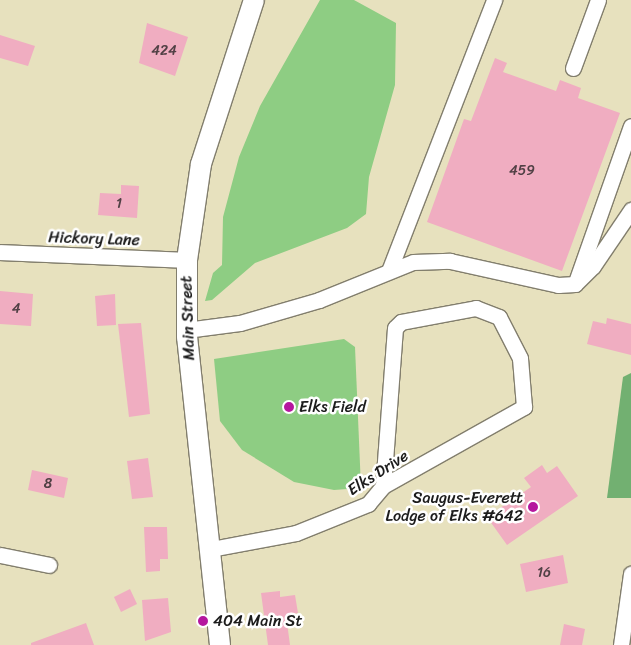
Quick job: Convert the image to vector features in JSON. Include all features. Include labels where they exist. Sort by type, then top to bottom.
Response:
[{"type":"main road","name":"Main Street","points":[[220,645],[186,330],[187,260],[201,164],[254,0]]},
{"type":"street","points":[[388,271],[494,0]]},
{"type":"street","points":[[573,68],[598,0]]},
{"type":"street","points":[[575,284],[631,126]]},
{"type":"street","points":[[186,330],[240,323],[319,300],[413,262],[450,261],[558,285],[575,284],[594,266],[631,210]]},
{"type":"street","name":"Hickory Lane","points":[[0,252],[187,260]]},
{"type":"street","name":"Elks Drive","points":[[211,549],[296,533],[328,522],[368,504],[383,486],[524,407],[520,358],[499,317],[476,308],[401,322],[395,328],[383,486]]},
{"type":"street","points":[[0,555],[49,565]]},
{"type":"street","points":[[621,645],[631,574]]},
{"type":"green space","points":[[320,0],[354,0],[396,23],[395,85],[369,177],[366,214],[347,228],[255,263],[212,300],[205,301],[213,273],[222,265],[223,217],[239,157],[260,106]]},
{"type":"green space","name":"Elks Field","points":[[344,339],[355,347],[361,488],[334,490],[294,482],[242,450],[220,421],[214,359]]},
{"type":"green space","points":[[631,373],[631,498],[607,498],[623,377]]},
{"type":"building","points":[[147,23],[188,37],[175,76],[139,63]]},
{"type":"building","points":[[0,35],[35,46],[28,66],[0,58]]},
{"type":"building","points":[[495,58],[507,63],[503,72],[556,91],[560,80],[581,88],[578,98],[620,113],[562,271],[427,222],[464,119],[471,121]]},
{"type":"building","points":[[121,185],[139,186],[137,218],[98,215],[100,193],[121,194]]},
{"type":"building","points":[[0,291],[33,294],[31,326],[0,324]]},
{"type":"building","points":[[115,294],[116,325],[97,326],[95,296]]},
{"type":"building","points":[[607,318],[631,324],[631,355],[587,344],[593,321],[606,324]]},
{"type":"building","points":[[141,323],[150,414],[129,417],[118,324]]},
{"type":"building","points":[[148,458],[153,497],[132,499],[127,461]]},
{"type":"building","name":"Saugus-Everett Lodge of Elks #642","points":[[542,465],[547,473],[557,466],[578,496],[507,545],[487,517],[531,487],[524,478]]},
{"type":"building","points":[[32,470],[68,478],[64,498],[28,490]]},
{"type":"building","points":[[144,527],[167,527],[168,559],[160,559],[160,571],[146,572]]},
{"type":"building","points":[[563,555],[568,583],[526,592],[520,564]]},
{"type":"building","points":[[130,589],[137,604],[121,612],[114,597]]},
{"type":"building","points":[[280,591],[280,597],[295,595],[298,613],[286,615],[290,645],[268,645],[261,593]]},
{"type":"building","points":[[168,598],[171,632],[145,641],[142,600]]},
{"type":"building","points":[[86,623],[94,645],[31,645],[31,643]]},
{"type":"building","points":[[564,624],[585,629],[582,645],[560,645]]},
{"type":"place","name":"Elks Field","points":[[289,407]]},
{"type":"place","name":"Saugus-Everett Lodge of Elks #642","points":[[533,507]]},
{"type":"place","name":"404 Main St","points":[[203,621]]}]
